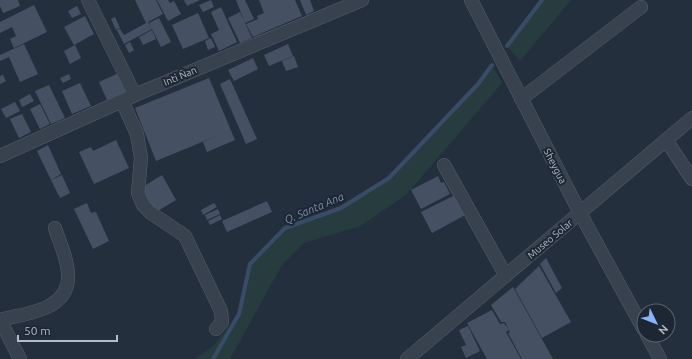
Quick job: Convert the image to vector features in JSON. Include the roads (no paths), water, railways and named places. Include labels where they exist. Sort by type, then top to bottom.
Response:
[{"type":"street","name":"Inti Ñan","points":[[0,156],[135,95],[362,0]]},
{"type":"street","name":"Sheygua","points":[[471,0],[580,213],[636,315]]},
{"type":"street","points":[[93,2],[135,95]]},
{"type":"street","points":[[521,99],[641,6]]},
{"type":"street","points":[[122,101],[137,134],[141,158],[138,193],[143,205],[151,213],[185,236],[221,311],[222,322],[216,330]]},
{"type":"street","name":"Museo Solar","points":[[407,359],[692,118]]},
{"type":"street","points":[[666,140],[692,180]]},
{"type":"street","points":[[444,165],[506,276]]},
{"type":"street","points":[[20,359],[0,320],[45,308],[61,298],[68,287],[68,268],[55,228]]},
{"type":"street","points":[[651,343],[660,359]]},
{"type":"waterway","name":"Q. Santa Ana","points":[[507,46],[542,0]]},
{"type":"waterway","name":"Q. Santa Ana","points":[[213,359],[239,314],[250,264],[285,228],[341,208],[389,178],[478,84],[492,65]]}]
